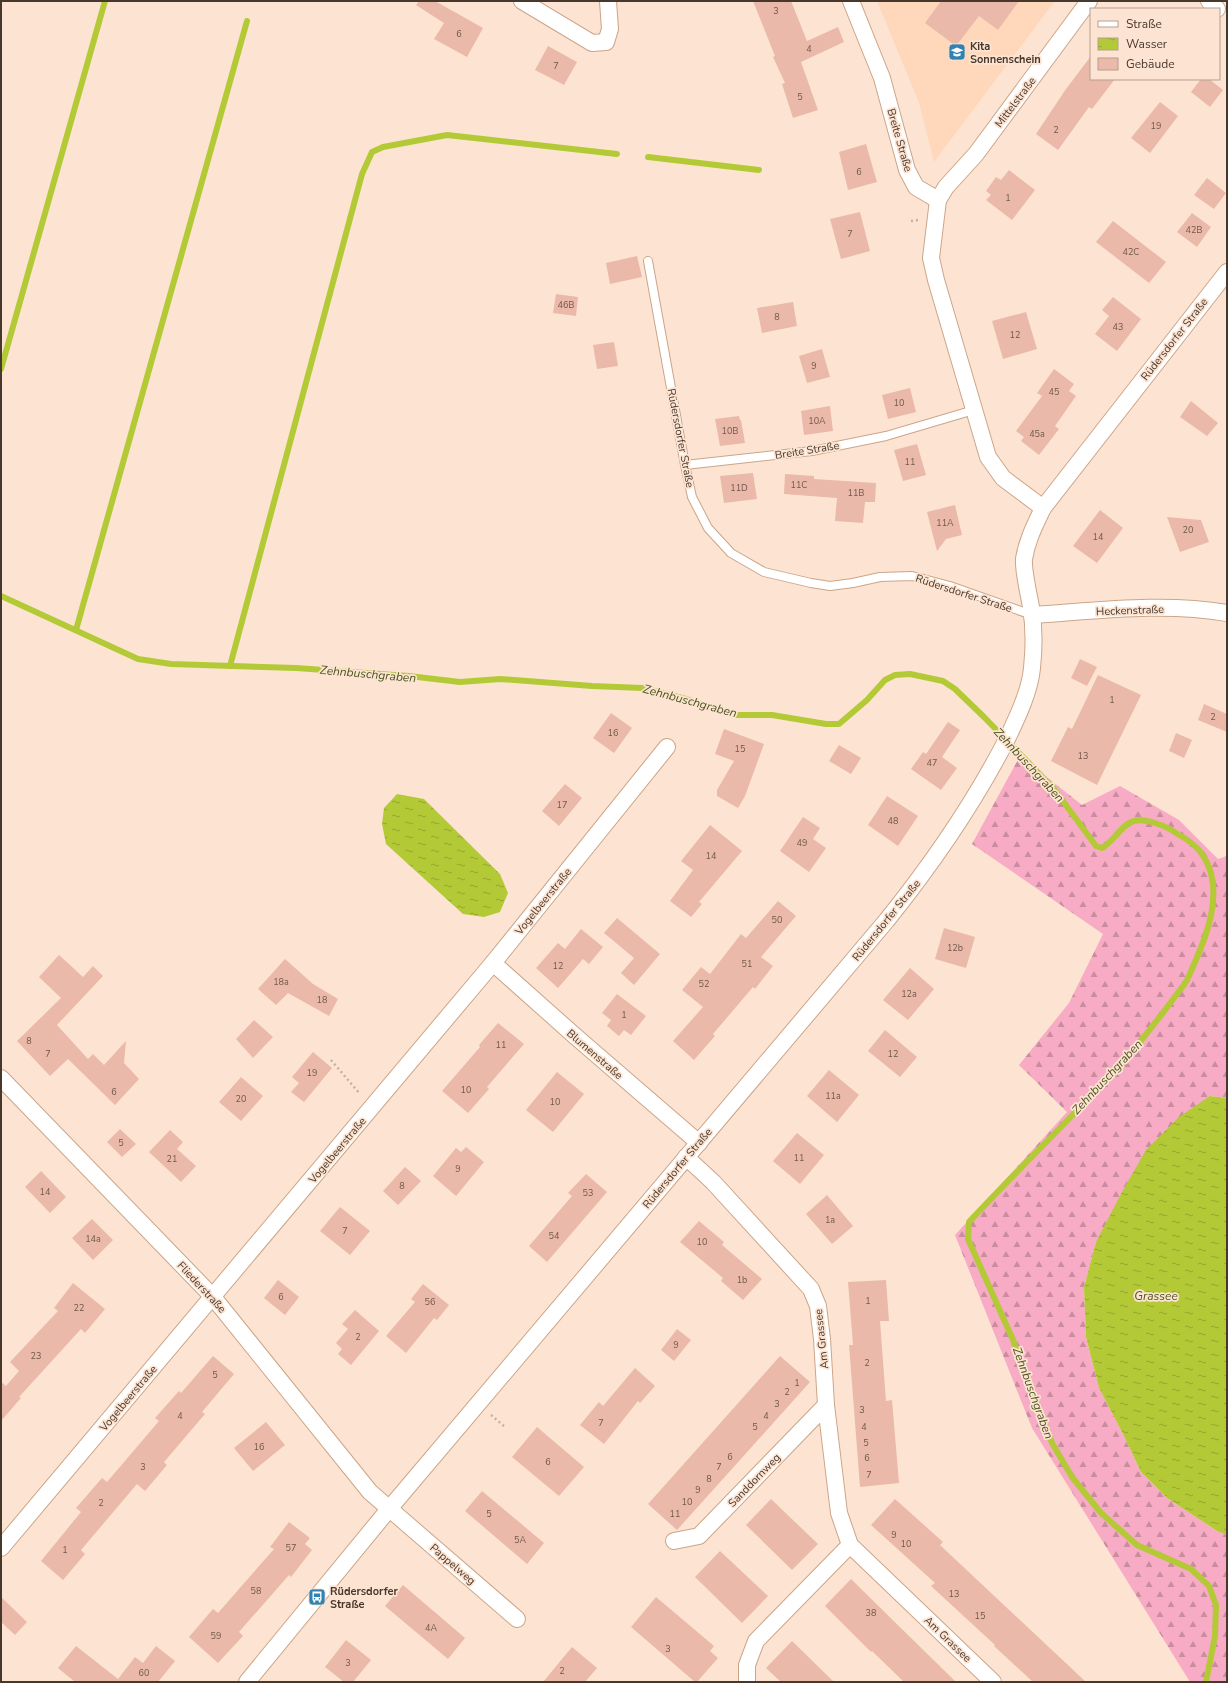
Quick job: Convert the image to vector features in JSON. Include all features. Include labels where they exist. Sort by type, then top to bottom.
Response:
[{"type":"street","points":[[522,1],[592,43],[606,42],[610,29],[608,1]]},
{"type":"street","name":"Breite Straße","points":[[851,1],[882,78],[907,170],[916,187],[938,200]]},
{"type":"street","name":"Mittelstraße","points":[[938,200],[946,187],[976,154],[1089,1]]},
{"type":"street","points":[[938,200],[931,258],[936,280],[988,457],[1003,478],[1043,508]]},
{"type":"street","name":"Rüdersdorfer Straße","points":[[247,1682],[389,1509],[902,901],[944,844],[982,784],[1000,752],[1024,700],[1032,668],[1032,615],[1024,560],[1030,533],[1043,508],[1227,272]]},
{"type":"street","name":"Heckenstraße","points":[[1032,615],[1135,609],[1190,608],[1227,613]]},
{"type":"street","name":"Vogelbeerstraße","points":[[1,1548],[493,963],[667,747]]},
{"type":"street","name":"Blumenstraße","points":[[493,963],[574,1036],[699,1143]]},
{"type":"street","name":"Fliederstraße","points":[[1,1078],[213,1297],[370,1492],[389,1509]]},
{"type":"street","name":"Am Grassee","points":[[686,1157],[713,1182],[811,1289],[818,1306],[822,1339],[826,1405],[839,1513],[850,1546],[993,1682]]},
{"type":"street","name":"Sanddornweg","points":[[674,1541],[699,1536],[826,1405]]},
{"type":"street","name":"Pappelweg","points":[[389,1509],[516,1619]]},
{"type":"street","points":[[747,1682],[747,1665],[756,1641],[850,1546]]},
{"type":"lane","name":"Rüdersdorfer Straße","points":[[648,261],[692,497],[708,528],[731,553],[764,572],[830,586],[880,577],[912,576],[950,586],[1032,615]]},
{"type":"lane","name":"Breite Straße","points":[[685,465],[812,451],[886,436],[974,410]]},
{"type":"path","points":[[330,1060],[373,1107]]},
{"type":"shaded area","name":"Kita Sonnenschein","points":[[877,1],[1055,1],[934,162],[919,103]]},
{"type":"green space","points":[[1020,756],[1082,805],[1120,786],[1179,820],[1218,859],[1227,856],[1227,1098],[1210,1096],[1096,1242],[1084,1287],[1086,1337],[1099,1388],[1141,1472],[1167,1498],[1217,1531],[1227,1535],[1227,1682],[1190,1682],[1032,1428],[955,1235],[1067,1112],[1019,1065],[1069,1003],[1103,934],[972,844]]},
{"type":"water","points":[[397,794],[424,799],[500,874],[508,893],[500,912],[484,917],[463,914],[386,844],[382,824],[384,808]]},
{"type":"water","name":"Grassee","points":[[1210,1096],[1227,1098],[1227,1535],[1217,1531],[1167,1498],[1141,1472],[1099,1388],[1086,1337],[1084,1287],[1096,1242],[1146,1150],[1179,1117]]},
{"type":"building","points":[[419,1],[435,1],[483,28],[467,57],[434,39],[444,23],[416,5]]},
{"type":"building","points":[[753,1],[791,1],[807,41],[838,27],[844,42],[801,62],[818,110],[793,118],[782,84],[785,83],[773,57],[775,56]]},
{"type":"building","points":[[941,1],[1019,1],[998,30],[979,16],[956,46],[925,23]]},
{"type":"building","points":[[548,46],[577,62],[564,85],[535,70]]},
{"type":"building","points":[[1090,57],[1090,80],[1114,80],[1092,109],[1089,107],[1058,150],[1036,134],[1066,89]]},
{"type":"building","points":[[1200,80],[1210,80],[1223,90],[1210,107],[1191,92]]},
{"type":"building","points":[[1160,102],[1178,116],[1150,153],[1131,138]]},
{"type":"building","points":[[866,144],[877,182],[848,190],[839,152]]},
{"type":"building","points":[[1009,170],[1035,190],[1012,220],[986,200],[991,195],[986,191],[996,177],[1001,180]]},
{"type":"building","points":[[1207,178],[1226,193],[1214,209],[1194,195]]},
{"type":"building","points":[[860,212],[870,251],[841,259],[830,219]]},
{"type":"building","points":[[1192,213],[1211,227],[1197,247],[1177,232]]},
{"type":"building","points":[[1113,221],[1166,262],[1149,283],[1096,242]]},
{"type":"building","points":[[637,256],[642,277],[610,284],[606,263]]},
{"type":"building","points":[[556,294],[578,297],[576,316],[553,313]]},
{"type":"building","points":[[1113,297],[1141,319],[1117,351],[1095,334],[1109,316],[1102,310]]},
{"type":"building","points":[[793,302],[797,326],[762,333],[757,308]]},
{"type":"building","points":[[1026,312],[1037,349],[1003,359],[992,321]]},
{"type":"building","points":[[614,342],[618,366],[597,369],[593,345]]},
{"type":"building","points":[[822,349],[830,377],[807,383],[799,356]]},
{"type":"building","points":[[1054,369],[1074,384],[1069,391],[1076,396],[1055,426],[1059,429],[1039,455],[1021,441],[1024,437],[1016,431],[1042,396],[1037,393]]},
{"type":"building","points":[[910,388],[916,412],[888,419],[882,395]]},
{"type":"building","points":[[1191,401],[1218,423],[1207,436],[1180,417]]},
{"type":"building","points":[[830,406],[833,431],[804,435],[801,411]]},
{"type":"building","points":[[739,416],[745,443],[720,446],[715,419]]},
{"type":"building","points":[[917,444],[926,475],[903,481],[894,450]]},
{"type":"building","points":[[753,473],[757,499],[724,503],[720,476]]},
{"type":"building","points":[[785,474],[814,476],[814,479],[876,483],[875,502],[865,502],[863,523],[835,521],[837,498],[784,494]]},
{"type":"building","points":[[955,505],[962,535],[946,539],[937,551],[927,512]]},
{"type":"building","points":[[1100,510],[1123,528],[1097,563],[1073,546]]},
{"type":"building","points":[[1167,517],[1201,520],[1209,542],[1180,552]]},
{"type":"building","points":[[1080,659],[1097,667],[1087,686],[1071,678]]},
{"type":"building","points":[[1098,675],[1141,695],[1097,785],[1051,761],[1068,727],[1072,729]]},
{"type":"building","points":[[1204,704],[1227,714],[1227,732],[1198,720]]},
{"type":"building","points":[[611,713],[632,728],[614,753],[593,738]]},
{"type":"building","points":[[948,722],[960,730],[942,757],[957,768],[941,790],[911,769],[923,752],[926,754]]},
{"type":"building","points":[[724,729],[764,744],[745,796],[738,808],[717,796],[717,790],[734,761],[715,754]]},
{"type":"building","points":[[1176,733],[1192,740],[1184,758],[1169,751]]},
{"type":"building","points":[[839,745],[861,758],[851,774],[829,761]]},
{"type":"building","points":[[565,784],[582,798],[559,826],[542,811]]},
{"type":"building","points":[[887,796],[918,816],[898,846],[868,825]]},
{"type":"building","points":[[803,817],[820,828],[813,839],[826,848],[809,872],[780,851]]},
{"type":"building","points":[[710,825],[742,851],[699,902],[702,904],[691,917],[670,901],[693,870],[681,861]]},
{"type":"building","points":[[778,901],[796,916],[761,957],[773,966],[755,989],[753,987],[713,1034],[715,1036],[694,1060],[673,1041],[703,1007],[682,990],[701,967],[710,974],[741,934],[746,938]]},
{"type":"building","points":[[617,918],[660,954],[634,985],[621,973],[634,958],[604,933]]},
{"type":"building","points":[[944,928],[975,937],[966,968],[935,959]]},
{"type":"building","points":[[581,929],[603,947],[589,964],[583,959],[558,988],[536,968],[558,943],[565,949]]},
{"type":"building","points":[[59,955],[83,977],[93,966],[103,976],[57,1025],[88,1059],[93,1054],[104,1065],[126,1041],[124,1063],[139,1079],[115,1105],[68,1059],[50,1076],[17,1041],[61,998],[39,977]]},
{"type":"building","points":[[285,959],[313,984],[338,999],[329,1016],[288,993],[276,1005],[258,989]]},
{"type":"building","points":[[910,968],[934,989],[908,1020],[883,1000]]},
{"type":"building","points":[[617,994],[646,1016],[631,1035],[624,1030],[619,1036],[607,1026],[611,1020],[602,1013]]},
{"type":"building","points":[[254,1020],[273,1037],[253,1058],[236,1039]]},
{"type":"building","points":[[498,1023],[524,1044],[487,1087],[489,1089],[468,1113],[442,1091],[480,1047],[479,1045]]},
{"type":"building","points":[[885,1030],[917,1057],[900,1077],[868,1051]]},
{"type":"building","points":[[313,1052],[332,1068],[304,1102],[291,1092],[299,1083],[292,1077]]},
{"type":"building","points":[[829,1070],[859,1095],[837,1122],[807,1096]]},
{"type":"building","points":[[557,1072],[584,1094],[553,1132],[526,1110]]},
{"type":"building","points":[[241,1077],[263,1096],[241,1121],[219,1102]]},
{"type":"building","points":[[120,1129],[136,1144],[122,1157],[107,1142]]},
{"type":"building","points":[[170,1130],[183,1142],[177,1149],[196,1166],[181,1182],[149,1152]]},
{"type":"building","points":[[797,1133],[824,1155],[800,1184],[773,1161]]},
{"type":"building","points":[[466,1147],[484,1162],[456,1196],[433,1176],[456,1148],[461,1152]]},
{"type":"building","points":[[405,1167],[421,1181],[398,1205],[383,1191]]},
{"type":"building","points":[[41,1171],[66,1197],[50,1213],[25,1187]]},
{"type":"building","points":[[586,1174],[607,1192],[547,1262],[529,1246],[572,1196],[568,1193]]},
{"type":"building","points":[[827,1195],[853,1226],[832,1244],[806,1214]]},
{"type":"building","points":[[340,1207],[370,1231],[350,1255],[320,1231]]},
{"type":"building","points":[[92,1219],[113,1240],[93,1260],[72,1238]]},
{"type":"building","points":[[699,1221],[724,1242],[722,1245],[762,1279],[743,1300],[721,1281],[723,1278],[680,1242]]},
{"type":"building","points":[[278,1280],[299,1297],[285,1315],[264,1298]]},
{"type":"building","points":[[886,1280],[889,1321],[880,1321],[886,1401],[892,1400],[899,1483],[860,1487],[849,1345],[853,1345],[848,1282]]},
{"type":"building","points":[[73,1283],[105,1309],[85,1333],[81,1329],[19,1397],[21,1398],[1,1421],[1,1382],[6,1386],[19,1371],[10,1362],[58,1311],[54,1308]]},
{"type":"building","points":[[423,1284],[449,1305],[437,1320],[434,1318],[406,1353],[386,1336],[415,1302],[411,1299]]},
{"type":"building","points":[[355,1310],[379,1331],[351,1365],[338,1354],[342,1349],[336,1343],[348,1329],[342,1324]]},
{"type":"building","points":[[677,1329],[691,1340],[674,1361],[661,1350]]},
{"type":"building","points":[[213,1356],[234,1374],[202,1412],[205,1414],[164,1462],[167,1465],[145,1491],[137,1484],[81,1550],[85,1554],[63,1580],[41,1561],[81,1512],[76,1508],[102,1478],[107,1482],[159,1421],[155,1418],[179,1391],[181,1393]]},
{"type":"building","points":[[780,1356],[810,1382],[677,1530],[648,1504]]},
{"type":"building","points":[[635,1368],[655,1386],[640,1403],[638,1401],[604,1444],[580,1425],[599,1402],[603,1406]]},
{"type":"building","points":[[266,1422],[285,1445],[253,1471],[234,1448]]},
{"type":"building","points":[[537,1427],[584,1467],[559,1496],[512,1457]]},
{"type":"building","points":[[482,1491],[544,1543],[527,1564],[465,1511]]},
{"type":"building","points":[[771,1499],[818,1544],[792,1570],[746,1525]]},
{"type":"building","points":[[895,1499],[943,1542],[940,1545],[1086,1682],[1033,1682],[931,1586],[935,1583],[871,1525]]},
{"type":"building","points":[[289,1522],[310,1538],[305,1544],[312,1550],[291,1577],[289,1575],[239,1632],[243,1636],[218,1663],[189,1637],[213,1609],[218,1613],[274,1549],[270,1547]]},
{"type":"building","points":[[720,1551],[768,1596],[742,1623],[695,1577]]},
{"type":"building","points":[[851,1579],[956,1682],[904,1682],[872,1651],[871,1652],[825,1606]]},
{"type":"building","points":[[403,1585],[465,1638],[448,1659],[385,1606]]},
{"type":"building","points":[[1,1597],[27,1622],[15,1635],[1,1622]]},
{"type":"building","points":[[656,1597],[714,1646],[710,1651],[718,1658],[697,1682],[695,1682],[631,1627]]},
{"type":"building","points":[[346,1640],[371,1660],[353,1682],[344,1682],[325,1667]]},
{"type":"building","points":[[792,1641],[834,1682],[781,1682],[766,1668]]},
{"type":"building","points":[[76,1646],[118,1679],[135,1657],[143,1663],[156,1646],[175,1661],[158,1682],[75,1682],[58,1668]]},
{"type":"building","points":[[572,1647],[597,1668],[585,1682],[543,1682]]},
{"type":"waterway","points":[[1,369],[105,1]]},
{"type":"waterway","points":[[76,630],[247,21]]},
{"type":"waterway","points":[[230,666],[362,174],[372,152],[383,147],[447,135],[617,154]]},
{"type":"waterway","points":[[648,157],[759,170]]},
{"type":"waterway","name":"Zehnbuschgraben","points":[[1,596],[138,659],[171,664],[296,668],[409,676],[460,682],[500,679],[642,688],[686,699],[736,715],[772,715],[826,724],[839,724],[867,700],[885,680],[895,675],[910,674],[943,681],[955,689],[1054,789],[1096,846],[1102,848],[1110,842],[1126,825],[1130,822],[1139,820],[1156,823],[1183,837],[1194,845],[1200,851],[1210,869],[1213,884],[1213,900],[1211,917],[1206,934],[1187,980],[1130,1053],[1086,1101],[969,1222],[968,1239],[1013,1340],[1052,1443],[1072,1477],[1101,1513],[1137,1545],[1191,1569],[1209,1586],[1216,1605],[1215,1636],[1206,1682]]},
{"type":"place","name":"Kita Sonnenschein","points":[[957,52]]},
{"type":"place","name":"Rüdersdorfer Straße","points":[[317,1597]]}]
